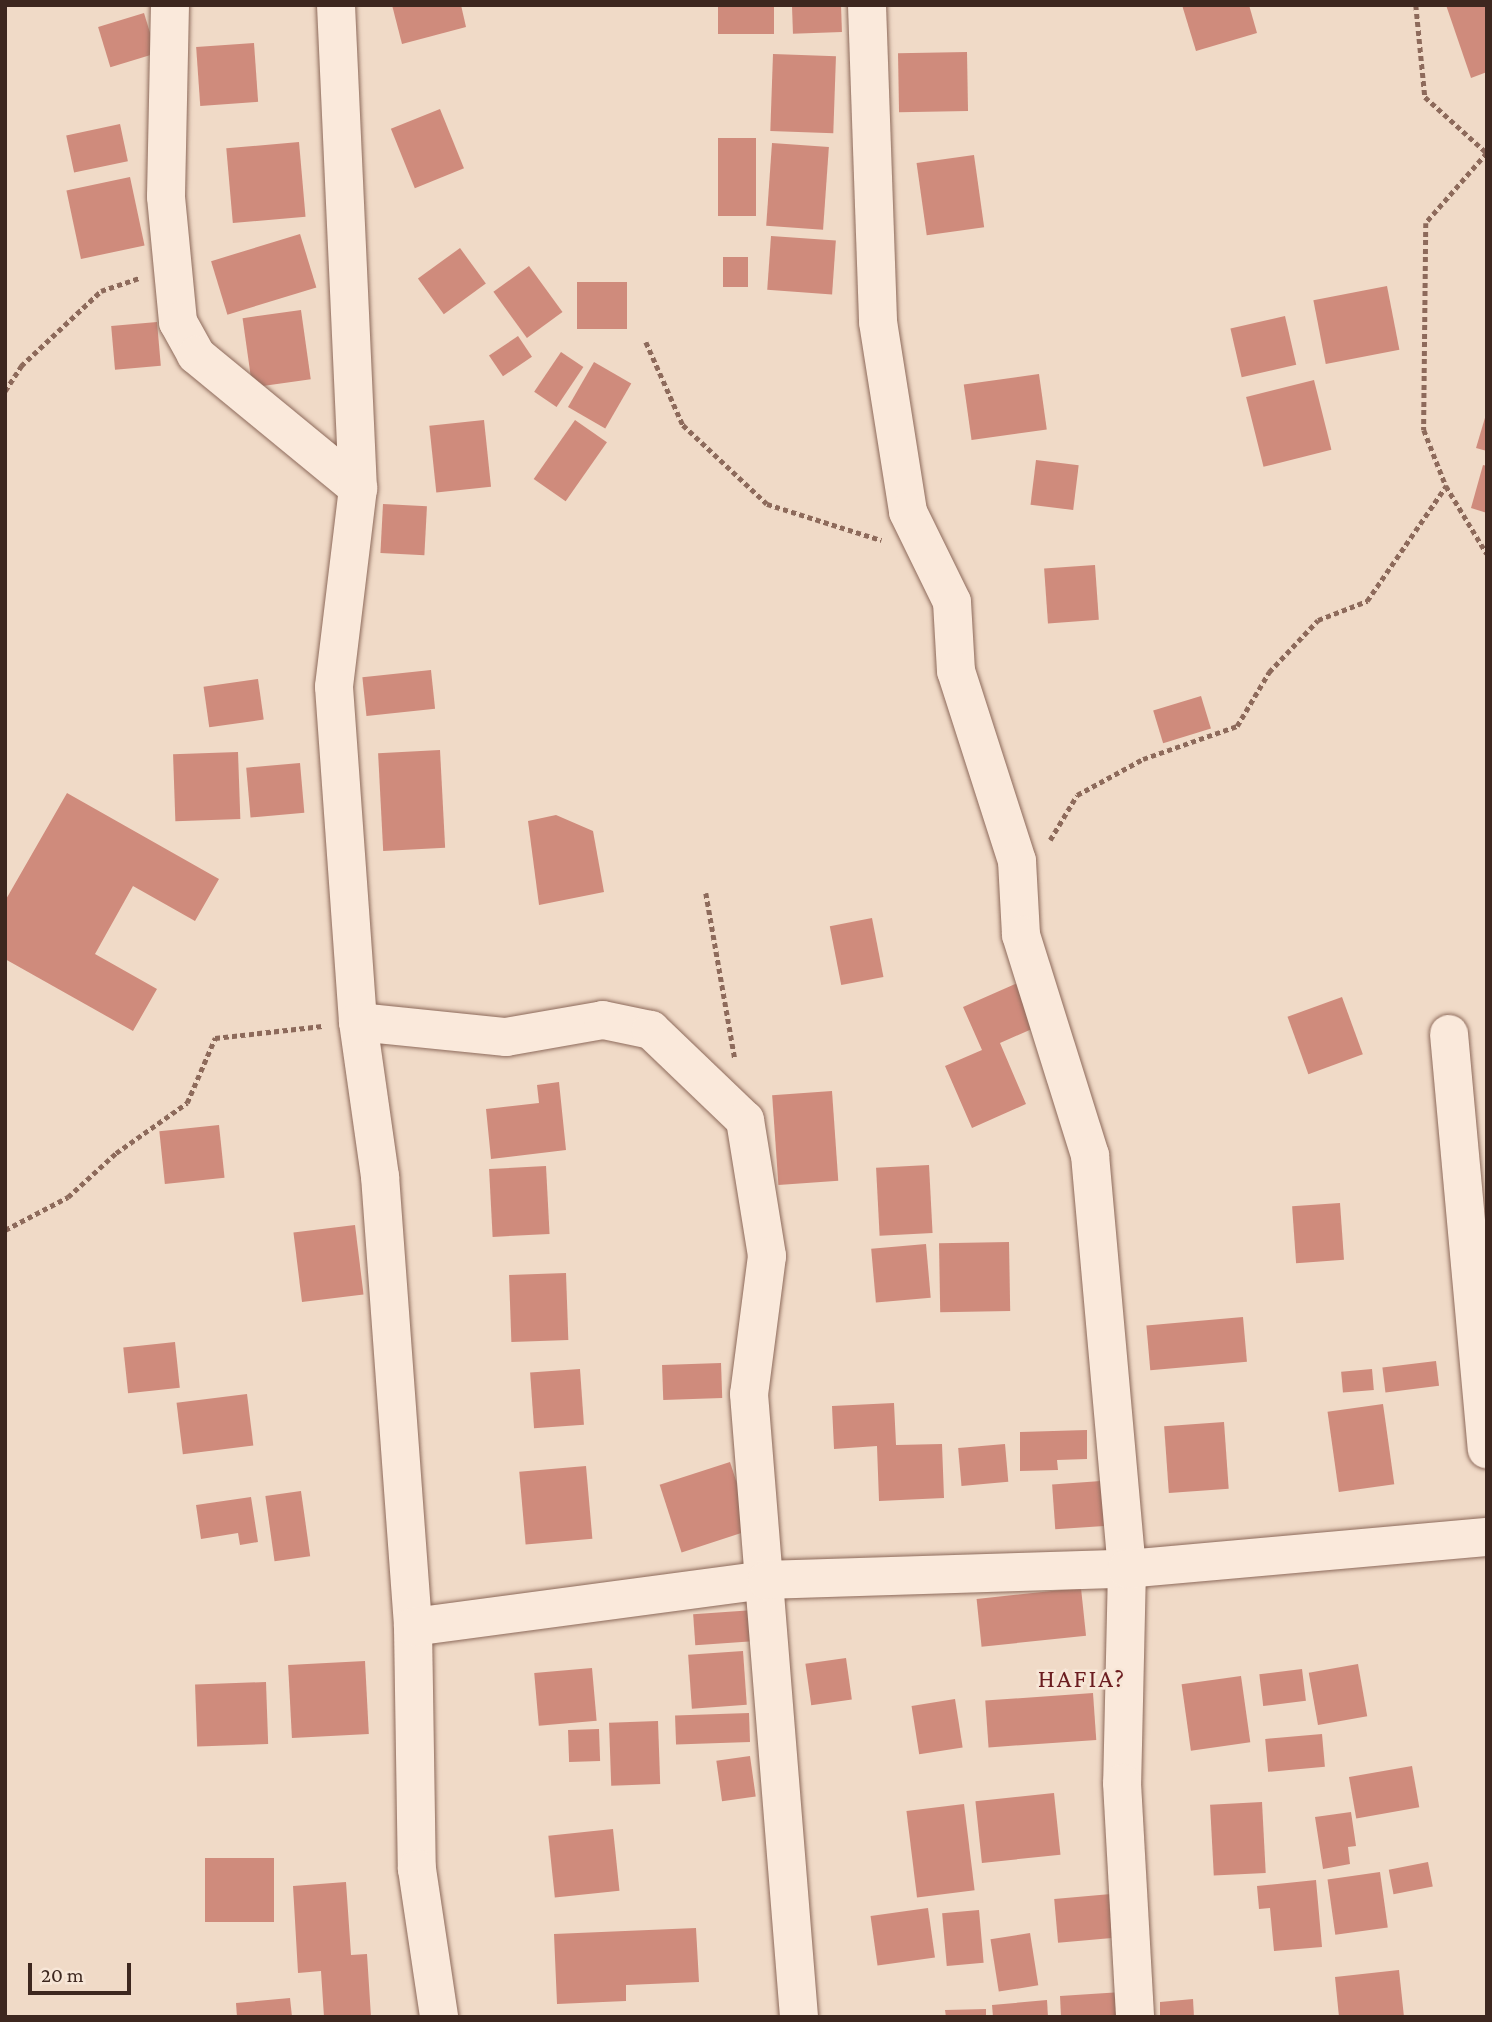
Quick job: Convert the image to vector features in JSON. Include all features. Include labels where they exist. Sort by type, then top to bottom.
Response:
[{"type":"street","points":[[170,5],[166,197],[178,322],[196,355],[358,488]]},
{"type":"street","points":[[336,5],[358,488],[334,687],[358,1022],[380,1177],[413,1628],[417,1869],[439,2017]]},
{"type":"street","points":[[867,5],[878,322],[908,512],[952,603],[956,671],[1017,861],[1021,936],[1090,1155],[1127,1569],[1122,1783],[1135,2017]]},
{"type":"street","points":[[358,1022],[506,1037],[603,1020],[651,1030],[745,1119],[767,1256],[749,1394],[767,1580],[799,2017]]},
{"type":"street","points":[[1449,1034],[1487,1449]]},
{"type":"street","points":[[413,1628],[767,1580],[1127,1569],[1487,1537]]},
{"type":"path","points":[[1416,5],[1425,97],[1487,153],[1426,223],[1424,430],[1446,486],[1487,554]]},
{"type":"path","points":[[5,391],[21,366],[102,291],[173,267]]},
{"type":"path","points":[[646,342],[683,425],[766,505],[929,555]]},
{"type":"path","points":[[1017,861],[1049,842],[1077,795],[1143,759],[1237,726],[1269,672],[1318,620],[1367,601],[1446,486]]},
{"type":"path","points":[[706,893],[736,1066]]},
{"type":"path","points":[[5,1230],[68,1197],[116,1153],[187,1103],[215,1038],[358,1022]]},
{"type":"building","points":[[392,5],[461,5],[466,27],[402,44]]},
{"type":"building","points":[[718,5],[774,5],[774,34],[718,34]]},
{"type":"building","points":[[841,5],[842,32],[793,34],[792,7]]},
{"type":"building","points":[[1182,5],[1249,5],[1257,33],[1196,51]]},
{"type":"building","points":[[1446,5],[1487,5],[1487,72],[1471,78]]},
{"type":"building","points":[[144,13],[156,53],[110,67],[98,27]]},
{"type":"building","points":[[254,43],[258,102],[200,106],[196,47]]},
{"type":"building","points":[[967,52],[968,111],[899,112],[898,53]]},
{"type":"building","points":[[773,54],[836,56],[833,133],[770,131]]},
{"type":"building","points":[[440,109],[464,168],[415,188],[391,129]]},
{"type":"building","points":[[120,124],[128,161],[74,173],[66,135]]},
{"type":"building","points":[[718,138],[756,138],[756,216],[718,216]]},
{"type":"building","points":[[299,142],[306,217],[233,223],[226,148]]},
{"type":"building","points":[[772,143],[829,147],[823,230],[766,226]]},
{"type":"building","points":[[974,155],[984,227],[927,235],[917,163]]},
{"type":"building","points":[[130,177],[145,245],[81,259],[66,191]]},
{"type":"building","points":[[300,234],[316,288],[227,315],[211,261]]},
{"type":"building","points":[[771,236],[836,241],[832,294],[767,290]]},
{"type":"building","points":[[460,248],[486,284],[444,314],[418,279]]},
{"type":"building","points":[[723,257],[748,257],[748,287],[723,287]]},
{"type":"building","points":[[529,266],[563,312],[527,338],[493,292]]},
{"type":"building","points":[[577,282],[627,282],[627,329],[577,329]]},
{"type":"building","points":[[1387,286],[1399,350],[1326,364],[1313,300]]},
{"type":"building","points":[[301,310],[311,379],[252,388],[243,318]]},
{"type":"building","points":[[1285,316],[1296,365],[1242,377],[1230,329]]},
{"type":"building","points":[[157,322],[161,366],[115,370],[111,326]]},
{"type":"building","points":[[518,336],[532,357],[503,376],[489,356]]},
{"type":"building","points":[[561,352],[583,367],[557,407],[534,392]]},
{"type":"building","points":[[594,362],[631,384],[605,429],[568,407]]},
{"type":"building","points":[[1039,374],[1047,429],[972,440],[964,385]]},
{"type":"building","points":[[1314,380],[1331,450],[1263,467],[1246,397]]},
{"type":"building","points":[[1487,411],[1487,451],[1476,448]]},
{"type":"building","points":[[484,420],[491,487],[436,492],[429,426]]},
{"type":"building","points":[[575,420],[607,442],[566,501],[534,479]]},
{"type":"building","points":[[1036,460],[1079,465],[1073,510],[1031,505]]},
{"type":"building","points":[[1483,465],[1487,466],[1487,513],[1471,508]]},
{"type":"building","points":[[383,504],[427,506],[424,555],[380,553]]},
{"type":"building","points":[[1095,565],[1099,620],[1048,623],[1044,569]]},
{"type":"building","points":[[431,670],[435,709],[366,716],[362,677]]},
{"type":"building","points":[[258,679],[264,720],[209,727],[204,687]]},
{"type":"building","points":[[1201,696],[1211,729],[1163,743],[1153,711]]},
{"type":"building","points":[[440,750],[445,848],[383,851],[378,753]]},
{"type":"building","points":[[238,752],[240,819],[175,821],[173,754]]},
{"type":"building","points":[[300,763],[304,813],[251,818],[246,768]]},
{"type":"building","points":[[67,793],[219,879],[195,921],[133,886],[95,954],[157,989],[133,1031],[5,959],[5,901]]},
{"type":"building","points":[[556,815],[593,831],[604,892],[539,905],[528,821]]},
{"type":"building","points":[[872,918],[883,977],[841,985],[830,926]]},
{"type":"building","points":[[1022,981],[1041,1025],[1000,1043],[1026,1104],[972,1128],[945,1066],[982,1050],[963,1007]]},
{"type":"building","points":[[1342,997],[1363,1054],[1308,1074],[1287,1017]]},
{"type":"building","points":[[559,1082],[566,1150],[491,1159],[486,1109],[539,1103],[537,1085]]},
{"type":"building","points":[[832,1091],[838,1181],[778,1185],[772,1095]]},
{"type":"building","points":[[219,1125],[225,1178],[165,1184],[159,1131]]},
{"type":"building","points":[[929,1165],[933,1233],[880,1236],[876,1168]]},
{"type":"building","points":[[546,1166],[550,1234],[493,1237],[489,1169]]},
{"type":"building","points":[[1340,1203],[1344,1260],[1296,1263],[1292,1206]]},
{"type":"building","points":[[355,1225],[364,1294],[302,1302],[293,1233]]},
{"type":"building","points":[[1009,1242],[1010,1311],[940,1312],[939,1243]]},
{"type":"building","points":[[926,1244],[931,1298],[876,1303],[871,1249]]},
{"type":"building","points":[[566,1273],[568,1340],[511,1342],[509,1275]]},
{"type":"building","points":[[1243,1317],[1247,1362],[1150,1370],[1146,1325]]},
{"type":"building","points":[[175,1342],[180,1388],[128,1393],[123,1347]]},
{"type":"building","points":[[1436,1361],[1439,1386],[1385,1392],[1382,1368]]},
{"type":"building","points":[[721,1363],[722,1398],[663,1400],[662,1365]]},
{"type":"building","points":[[580,1369],[584,1425],[534,1428],[530,1372]]},
{"type":"building","points":[[1372,1369],[1374,1390],[1343,1393],[1341,1372]]},
{"type":"building","points":[[247,1394],[253,1446],[183,1454],[177,1403]]},
{"type":"building","points":[[894,1403],[896,1445],[942,1444],[944,1498],[879,1501],[877,1446],[834,1449],[832,1406]]},
{"type":"building","points":[[1383,1404],[1394,1484],[1339,1492],[1328,1412]]},
{"type":"building","points":[[1224,1422],[1229,1489],[1169,1493],[1164,1426]]},
{"type":"building","points":[[1087,1430],[1087,1459],[1057,1460],[1058,1470],[1020,1471],[1020,1432]]},
{"type":"building","points":[[1005,1444],[1008,1482],[961,1486],[958,1448]]},
{"type":"building","points":[[730,1462],[752,1530],[682,1552],[660,1485]]},
{"type":"building","points":[[586,1466],[592,1539],[526,1545],[519,1472]]},
{"type":"building","points":[[1101,1481],[1104,1526],[1055,1529],[1052,1484]]},
{"type":"building","points":[[301,1491],[310,1556],[275,1561],[265,1496]]},
{"type":"building","points":[[251,1497],[258,1542],[240,1545],[238,1533],[201,1539],[196,1505]]},
{"type":"building","points":[[1081,1588],[1086,1636],[982,1647],[977,1599]]},
{"type":"building","points":[[754,1610],[756,1641],[695,1645],[693,1614]]},
{"type":"building","points":[[743,1651],[747,1705],[692,1709],[688,1655]]},
{"type":"building","points":[[846,1658],[852,1700],[811,1705],[805,1664]]},
{"type":"building","points":[[365,1661],[369,1734],[292,1738],[288,1665]]},
{"type":"building","points":[[1358,1664],[1367,1716],[1318,1725],[1309,1673]]},
{"type":"building","points":[[592,1668],[597,1721],[539,1726],[534,1673]]},
{"type":"building","points":[[1302,1669],[1306,1701],[1263,1706],[1259,1674]]},
{"type":"building","points":[[1241,1676],[1250,1742],[1191,1751],[1182,1684]]},
{"type":"building","points":[[266,1682],[268,1744],[197,1746],[195,1684]]},
{"type":"building","points":[[1093,1693],[1096,1740],[989,1747],[985,1701]]},
{"type":"building","points":[[955,1699],[963,1747],[919,1754],[912,1706]]},
{"type":"building","points":[[749,1713],[750,1742],[676,1745],[675,1716]]},
{"type":"building","points":[[658,1721],[660,1784],[611,1786],[609,1723]]},
{"type":"building","points":[[599,1729],[600,1761],[569,1762],[568,1730]]},
{"type":"building","points":[[1322,1734],[1325,1767],[1268,1772],[1265,1739]]},
{"type":"building","points":[[750,1756],[756,1797],[722,1801],[716,1761]]},
{"type":"building","points":[[1412,1766],[1419,1807],[1356,1818],[1349,1777]]},
{"type":"building","points":[[1054,1793],[1060,1855],[982,1863],[975,1801]]},
{"type":"building","points":[[1262,1802],[1266,1873],[1214,1876],[1210,1805]]},
{"type":"building","points":[[964,1804],[975,1890],[917,1897],[906,1811]]},
{"type":"building","points":[[1351,1812],[1356,1846],[1348,1847],[1350,1864],[1323,1869],[1315,1817]]},
{"type":"building","points":[[613,1829],[619,1891],[555,1897],[548,1836]]},
{"type":"building","points":[[205,1858],[274,1858],[274,1922],[205,1922]]},
{"type":"building","points":[[1428,1862],[1433,1887],[1394,1894],[1389,1870]]},
{"type":"building","points":[[1380,1872],[1388,1927],[1335,1935],[1328,1879]]},
{"type":"building","points":[[1316,1880],[1322,1947],[1274,1951],[1270,1908],[1259,1909],[1257,1886]]},
{"type":"building","points":[[346,1882],[351,1955],[367,1954],[371,2017],[324,2017],[321,1971],[298,1973],[293,1886]]},
{"type":"building","points":[[1111,1894],[1115,1938],[1058,1943],[1054,1899]]},
{"type":"building","points":[[928,1908],[935,1958],[878,1966],[871,1916]]},
{"type":"building","points":[[979,1910],[984,1963],[947,1966],[942,1913]]},
{"type":"building","points":[[696,1928],[699,1982],[626,1985],[626,2001],[557,2004],[554,1934]]},
{"type":"building","points":[[1030,1933],[1038,1985],[999,1992],[990,1939]]},
{"type":"building","points":[[1399,1970],[1404,2017],[1339,2017],[1335,1977]]},
{"type":"building","points":[[1122,1992],[1123,2017],[1061,2017],[1060,1996]]},
{"type":"building","points":[[290,1998],[292,2017],[237,2017],[236,2003]]},
{"type":"building","points":[[1193,1999],[1194,2017],[1160,2017],[1160,2002]]},
{"type":"building","points":[[1047,2000],[1048,2017],[993,2017],[992,2005]]},
{"type":"building","points":[[986,2009],[986,2017],[946,2017],[945,2010]]},
{"type":"district","name":"HAFIA?","points":[[1082,1679]]}]
